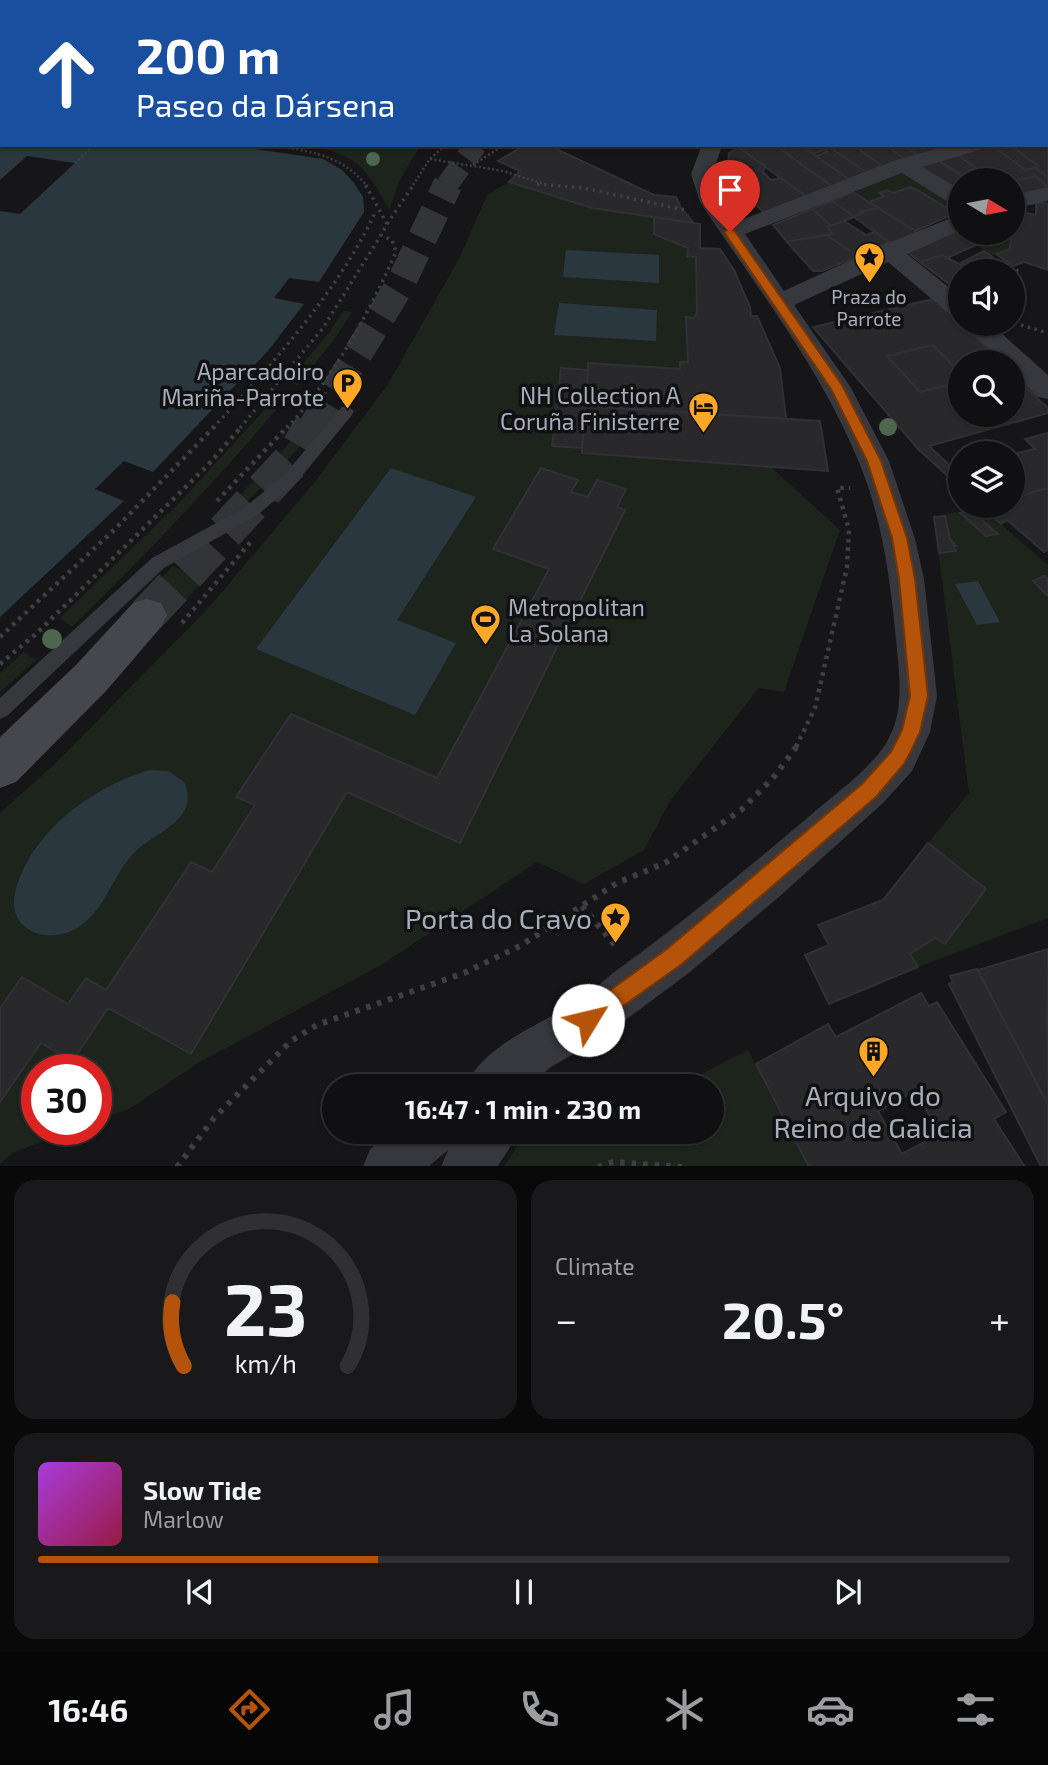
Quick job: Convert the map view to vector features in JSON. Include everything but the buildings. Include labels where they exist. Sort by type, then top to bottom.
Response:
[{"type":"main road","points":[[0,767],[91,678],[162,622]]},
{"type":"street","points":[[531,1069],[588,1020],[674,956],[869,790],[898,758],[911,732],[919,696],[900,538],[874,461],[837,388],[730,232],[705,187],[702,174],[711,147]]},
{"type":"street","points":[[730,232],[904,165],[968,147]]},
{"type":"street","points":[[904,165],[948,192]]},
{"type":"street","points":[[1026,199],[1048,194]]},
{"type":"street","points":[[779,302],[948,226]]},
{"type":"street","points":[[889,251],[948,298]]},
{"type":"street","points":[[989,336],[1048,390]]},
{"type":"street","points":[[389,1166],[417,1144]]},
{"type":"street","points":[[408,1166],[432,1144]]},
{"type":"street","points":[[467,1166],[483,1144]]},
{"type":"lane","points":[[0,710],[158,564],[250,512],[290,479],[344,405]]},
{"type":"path","points":[[75,163],[92,147]]},
{"type":"path","points":[[278,147],[328,155],[342,161],[367,187],[377,210],[387,224]]},
{"type":"path","points":[[0,664],[37,633],[207,466],[276,388],[323,328],[430,159],[443,147]]},
{"type":"path","points":[[473,166],[501,147]]},
{"type":"path","points":[[430,159],[503,171],[540,185],[584,188],[676,208]]},
{"type":"path","points":[[0,637],[172,474],[251,388],[318,303],[377,210]]},
{"type":"path","points":[[209,510],[317,392],[342,359],[396,252],[392,240],[381,235]]},
{"type":"path","points":[[1025,327],[1048,333]]},
{"type":"path","points":[[317,392],[344,405]]},
{"type":"path","points":[[178,1166],[214,1118],[291,1041],[317,1025],[464,973],[520,946],[617,883],[665,863],[741,810],[773,778],[798,745],[815,708],[833,621],[848,567],[849,530],[838,488]]},
{"type":"path","points":[[162,622],[255,537]]},
{"type":"path","points":[[582,906],[623,956]]},
{"type":"path","points":[[601,1166],[613,1162],[668,1166]]},
{"type":"shaded area","points":[[0,147],[242,147],[323,159],[342,170],[363,197],[364,212],[319,282],[289,278],[274,298],[304,304],[267,352],[153,472],[124,461],[95,489],[124,501],[0,617]]},
{"type":"shaded area","points":[[314,147],[420,147],[400,179],[389,210],[366,172],[347,157]]},
{"type":"shaded area","points":[[906,171],[948,197],[948,209],[910,187],[893,193],[886,190],[880,193],[884,196],[869,202],[853,192]]},
{"type":"shaded area","name":"Metropolitan La Solana","points":[[509,182],[654,217],[654,234],[688,248],[696,257],[697,312],[694,318],[686,318],[688,362],[680,362],[680,369],[589,363],[553,446],[582,448],[583,453],[771,467],[840,530],[784,692],[759,688],[670,801],[644,850],[584,884],[537,862],[383,964],[200,1062],[131,1108],[112,1115],[112,1054],[21,1054],[21,1145],[33,1145],[12,1153],[0,1164],[0,813],[59,760],[210,606],[313,484],[388,384],[460,257],[487,195]]},
{"type":"shaded area","points":[[976,245],[1010,245],[1010,249],[991,256]]},
{"type":"shaded area","points":[[566,250],[659,255],[659,283],[563,277]]},
{"type":"shaded area","points":[[559,303],[657,310],[656,341],[554,335]]},
{"type":"shaded area","points":[[343,311],[352,312],[336,337],[298,385],[287,382],[329,333]]},
{"type":"shaded area","points":[[321,403],[331,405],[295,452],[244,505],[234,501],[285,448]]},
{"type":"shaded area","points":[[268,406],[277,409],[203,493],[125,574],[72,627],[60,618],[182,500]]},
{"type":"shaded area","points":[[391,468],[476,497],[397,620],[456,643],[415,715],[256,649]]},
{"type":"shaded area","points":[[948,514],[948,518],[994,518],[1048,565],[1048,918],[918,967],[910,954],[935,938],[945,944],[986,889],[928,843],[969,793],[934,517]]},
{"type":"shaded area","points":[[173,566],[204,580],[168,620],[134,607]]},
{"type":"shaded area","points":[[978,581],[1000,622],[977,625],[955,584]]},
{"type":"shaded area","points":[[24,652],[36,660],[0,692],[0,673]]},
{"type":"shaded area","points":[[150,770],[168,771],[184,782],[187,804],[177,820],[133,854],[98,908],[79,927],[67,933],[42,935],[22,924],[16,915],[16,889],[36,848],[68,813],[87,799],[129,777]]},
{"type":"shaded area","points":[[748,1050],[809,1166],[504,1166],[519,1144],[724,1144],[724,1074],[701,1074]]},
{"type":"pier","points":[[27,156],[75,163],[20,214],[0,211],[0,180]]},
{"type":"tunnel","points":[[447,185],[475,147]]},
{"type":"tunnel","points":[[312,428],[400,285],[448,184]]},
{"type":"tunnel","points":[[147,615],[294,458],[313,426]]},
{"type":"place","name":"Praza do Parrote","points":[[869,284]]},
{"type":"place","name":"Aparcadoiro Mariña-Parrote","points":[[347,411]]},
{"type":"place","name":"NH Collection A Coruña Finisterre","points":[[703,435]]},
{"type":"place","name":"Metropolitan La Solana","points":[[485,647]]},
{"type":"place","name":"Porta do Cravo","points":[[615,945]]},
{"type":"place","name":"Arquivo do Reino de Galicia","points":[[873,1078]]},
{"type":"route","points":[[588,1020],[674,956],[869,790],[898,758],[911,732],[919,696],[900,538],[874,461],[837,388],[730,232]]}]
